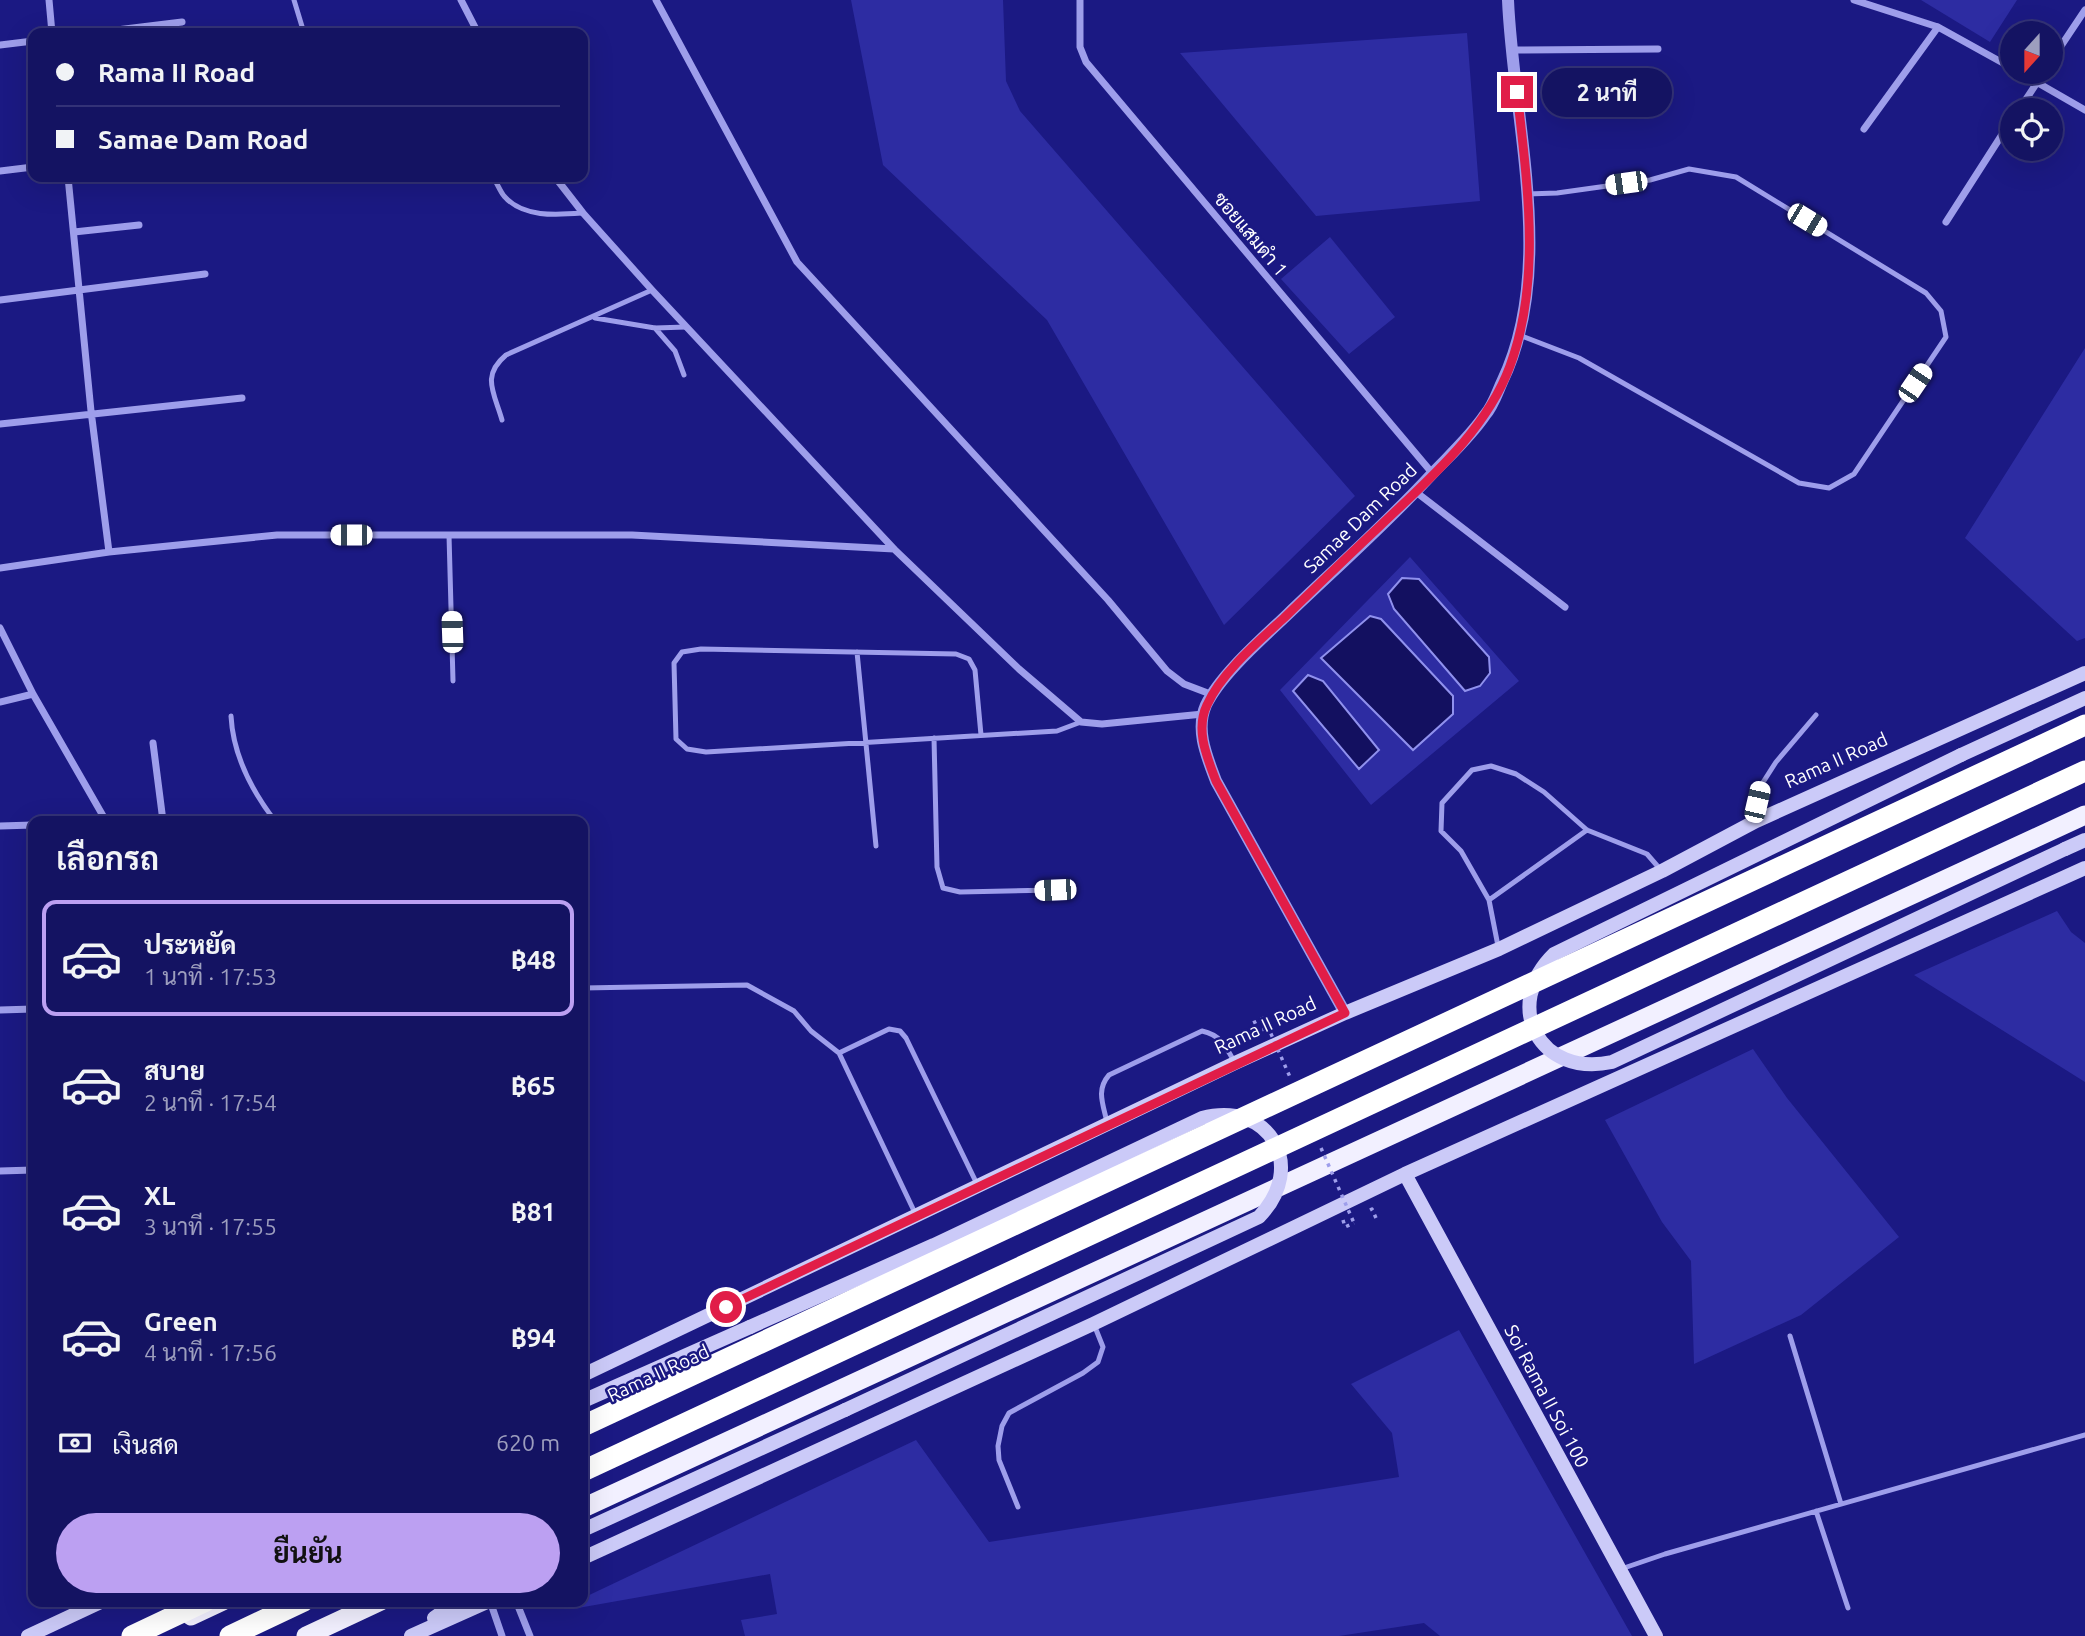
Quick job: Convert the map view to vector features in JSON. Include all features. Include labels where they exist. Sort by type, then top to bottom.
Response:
[{"type":"highway","points":[[588,1424],[2085,725]]},
{"type":"highway","name":"Rama II Road","points":[[588,1432],[2085,733]]},
{"type":"highway","points":[[588,1469],[2085,771]]},
{"type":"highway","points":[[588,1506],[2085,815]]},
{"type":"highway","points":[[132,1636],[193,1607]]},
{"type":"highway","points":[[149,1636],[210,1607]]},
{"type":"highway","points":[[230,1636],[291,1607]]},
{"type":"highway","points":[[306,1636],[368,1607]]},
{"type":"main road","name":"Rama II Road","points":[[588,1373],[1235,1063],[1345,1013],[1499,949],[1662,871],[1756,821],[2085,673]]},
{"type":"main road","points":[[2085,698],[1961,755],[1553,954],[1532,982],[1529,1001],[1531,1020],[1539,1037],[1551,1051],[1566,1060],[1583,1065],[1612,1062],[2085,839]]},
{"type":"main road","points":[[588,1556],[1093,1324],[1405,1174],[2085,868]]},
{"type":"main road","points":[[588,1399],[934,1245],[1202,1118],[1217,1114],[1235,1115],[1252,1121],[1266,1132],[1280,1155],[1280,1187],[1272,1204],[1259,1217],[588,1528]]},
{"type":"main road","name":"Soi Rama II Soi 100","points":[[1405,1174],[1656,1636]]},
{"type":"main road","points":[[28,1636],[90,1607]]},
{"type":"main road","points":[[410,1636],[450,1607]]},
{"type":"main road","points":[[410,1636],[476,1607]]},
{"type":"street","points":[[49,0],[52,28]]},
{"type":"street","points":[[461,0],[475,28]]},
{"type":"street","points":[[656,0],[797,261],[1108,600],[1167,671],[1184,684],[1213,695]]},
{"type":"street","name":"ซอยแสมดำ 1","points":[[1080,0],[1080,47],[1086,62],[1433,474]]},
{"type":"street","name":"Samae Dam Road","points":[[1345,1013],[1216,781],[1206,755],[1201,729],[1206,705],[1252,648],[1433,474],[1488,412],[1509,367],[1519,335],[1530,262],[1527,194],[1508,0]]},
{"type":"street","points":[[1854,0],[1938,27],[2000,61]]},
{"type":"street","points":[[2063,43],[2085,10]]},
{"type":"street","points":[[133,28],[182,22]]},
{"type":"street","points":[[1864,129],[1938,27]]},
{"type":"street","points":[[0,45],[28,42]]},
{"type":"street","points":[[1513,50],[1658,49]]},
{"type":"street","points":[[2040,84],[2085,110]]},
{"type":"street","points":[[1946,222],[2000,139]]},
{"type":"street","points":[[0,171],[28,168]]},
{"type":"street","points":[[69,182],[109,552]]},
{"type":"street","points":[[559,182],[652,290],[894,549],[1019,668],[1081,722],[1102,724],[1204,714]]},
{"type":"street","points":[[74,232],[139,225]]},
{"type":"street","points":[[0,300],[205,274]]},
{"type":"street","points":[[0,424],[242,398]]},
{"type":"street","points":[[1416,492],[1565,607]]},
{"type":"street","points":[[0,568],[109,552],[277,535],[632,535],[894,549]]},
{"type":"street","points":[[0,628],[33,694],[103,816]]},
{"type":"street","points":[[0,702],[33,694]]},
{"type":"street","points":[[153,743],[162,816]]},
{"type":"street","points":[[0,826],[28,825]]},
{"type":"street","points":[[0,1010],[28,1009]]},
{"type":"street","points":[[0,1171],[28,1170]]},
{"type":"street","points":[[492,1607],[502,1636]]},
{"type":"street","points":[[518,1607],[530,1636]]},
{"type":"lane","points":[[295,0],[303,28]]},
{"type":"lane","points":[[1519,335],[1579,358],[1799,483],[1829,488],[1854,474],[1946,337],[1941,311],[1926,293],[1736,177],[1689,169],[1650,180],[1557,193],[1527,194]]},
{"type":"lane","points":[[496,182],[505,197],[524,209],[550,215],[583,213]]},
{"type":"lane","points":[[502,420],[490,375],[495,365],[506,355],[652,290]]},
{"type":"lane","points":[[594,318],[656,328],[686,327]]},
{"type":"lane","points":[[656,328],[675,351],[684,374]]},
{"type":"lane","points":[[449,535],[453,681]]},
{"type":"lane","points":[[981,735],[975,670],[968,659],[956,654],[701,649],[682,652],[674,663],[676,739],[687,749],[706,752],[1056,731],[1081,722]]},
{"type":"lane","points":[[857,652],[876,846]]},
{"type":"lane","points":[[1756,821],[1760,787],[1776,762],[1816,715]]},
{"type":"lane","points":[[231,716],[232,737],[256,796],[271,816]]},
{"type":"lane","points":[[934,738],[937,867],[943,888],[960,892],[1055,890]]},
{"type":"lane","points":[[1499,949],[1489,900],[1461,851],[1441,831],[1442,803],[1472,770],[1491,766],[1516,774],[1544,792],[1587,830],[1647,854],[1662,871]]},
{"type":"lane","points":[[1489,900],[1587,830]]},
{"type":"lane","points":[[588,988],[747,985],[794,1011],[811,1031],[839,1053],[917,1216]]},
{"type":"lane","points":[[839,1053],[889,1029],[900,1031],[906,1038],[978,1186]]},
{"type":"lane","points":[[1108,1125],[1100,1095],[1101,1083],[1109,1075],[1202,1031],[1212,1033],[1222,1040],[1235,1063]]},
{"type":"lane","points":[[1018,1507],[999,1460],[998,1446],[1002,1426],[1009,1413],[1098,1362],[1103,1347],[1093,1324]]},
{"type":"lane","points":[[1790,1336],[1841,1504]]},
{"type":"lane","points":[[1619,1569],[2085,1435]]},
{"type":"lane","points":[[1816,1511],[1848,1608]]},
{"type":"path","points":[[1264,1018],[1254,1023],[1257,1030],[1271,1029]]},
{"type":"shaded area","points":[[851,0],[1003,0],[1006,81],[1020,111],[1355,496],[1224,625],[1047,320],[883,165]]},
{"type":"shaded area","points":[[1921,0],[2017,0],[2004,21],[2000,21],[2000,26],[1990,42]]},
{"type":"shaded area","points":[[1467,33],[1480,201],[1316,216],[1180,53]]},
{"type":"shaded area","points":[[1330,237],[1395,317],[1349,354],[1281,279]]},
{"type":"shaded area","points":[[2085,348],[2085,638],[2077,641],[1965,538]]},
{"type":"shaded area","points":[[1410,557],[1519,681],[1371,805],[1280,690]],"holes":[[[1346,639],[1412,750],[1321,659]]]},
{"type":"shaded area","points":[[1402,578],[1419,579],[1489,657],[1490,673],[1480,686],[1465,691],[1394,609],[1388,594]]},
{"type":"shaded area","points":[[1370,616],[1381,619],[1453,696],[1453,714],[1413,750],[1321,658]]},
{"type":"shaded area","points":[[1308,675],[1323,681],[1379,750],[1359,769],[1293,691]]},
{"type":"shaded area","points":[[2057,911],[2071,932],[2085,943],[2085,1082],[1914,975]]},
{"type":"shaded area","points":[[1753,1049],[1787,1098],[1899,1237],[1801,1315],[1694,1364],[1691,1261],[1662,1222],[1605,1120]]},
{"type":"shaded area","points":[[1459,1330],[1632,1636],[1440,1636],[1424,1623],[1339,1636],[745,1636],[741,1620],[777,1614],[770,1574],[588,1606],[588,1596],[916,1440],[989,1542],[1399,1477],[1392,1433],[1351,1384]]},
{"type":"route","points":[[726,1307],[1345,1013],[1216,781],[1206,755],[1201,729],[1206,705],[1221,683],[1252,648],[1416,492],[1488,412],[1509,367],[1519,335],[1530,262],[1527,194],[1517,92]]}]
